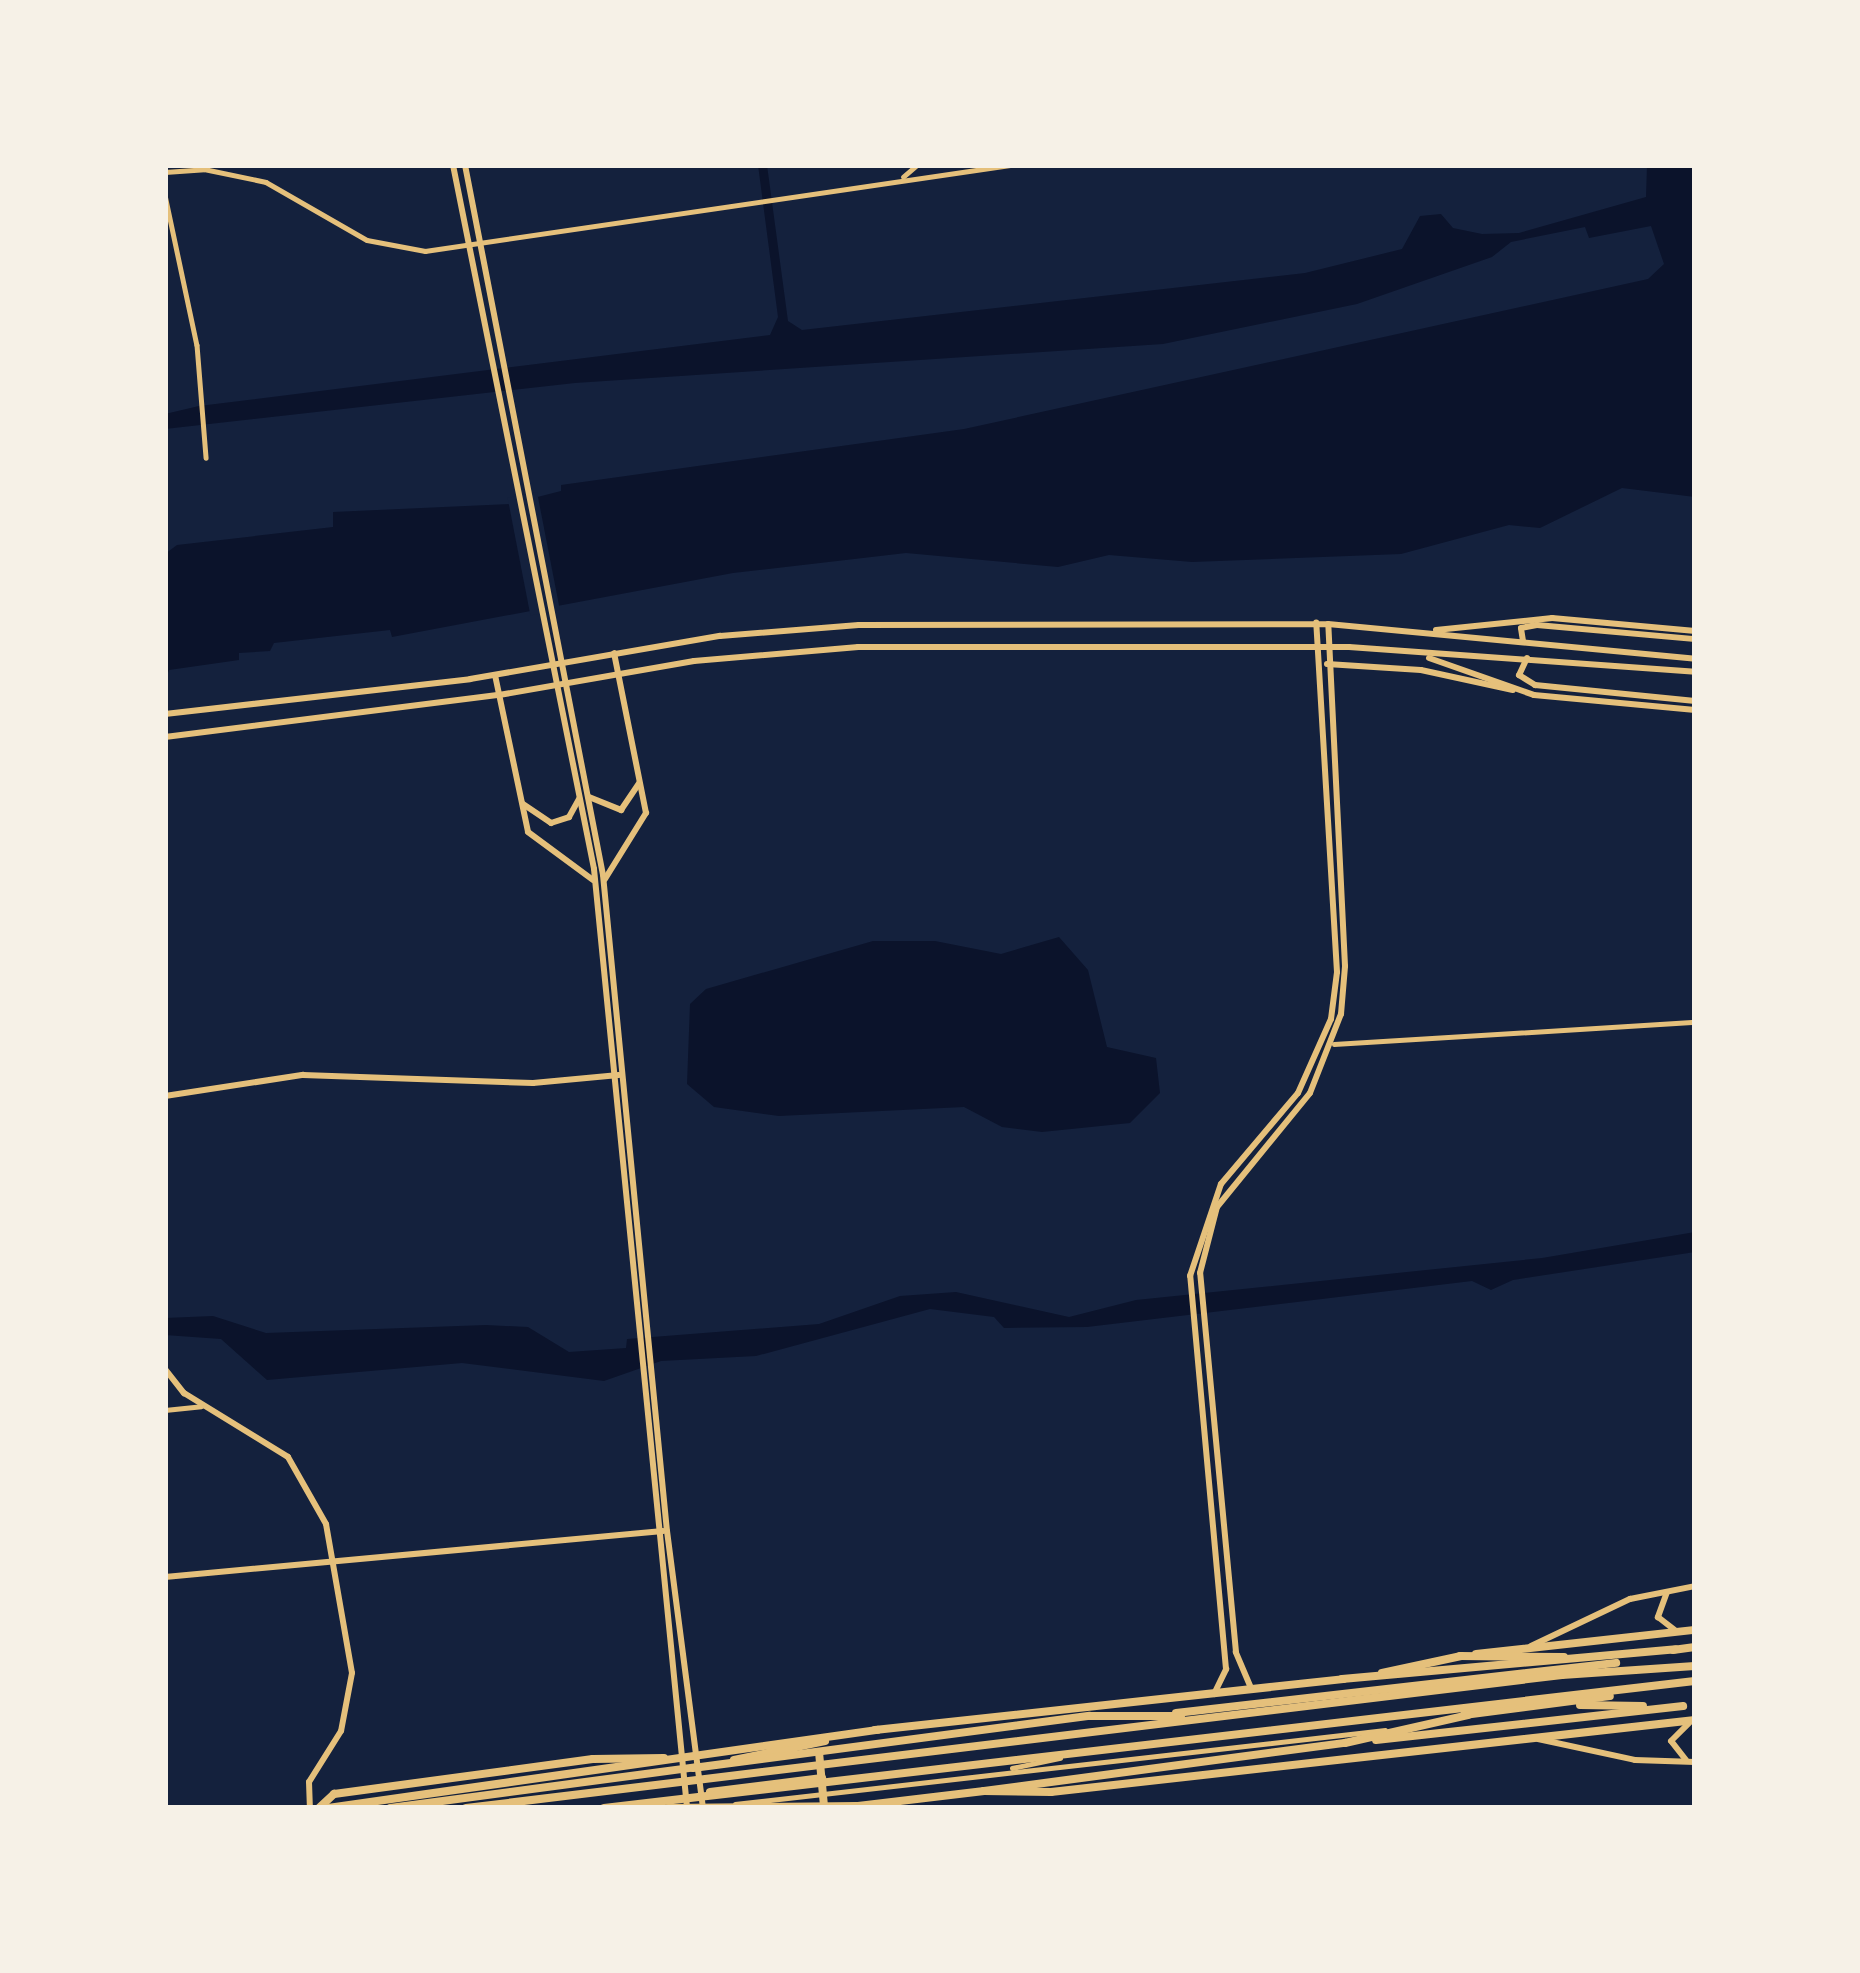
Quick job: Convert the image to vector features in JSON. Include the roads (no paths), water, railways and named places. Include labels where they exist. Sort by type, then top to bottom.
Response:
[{"type":"main road","points":[[453,165],[496,353],[600,885],[641,1374],[688,1764],[687,1803]]},
{"type":"main road","points":[[465,165],[496,353]]},
{"type":"main road","points":[[1425,632],[1552,618],[1695,635]]},
{"type":"main road","points":[[1214,1694],[1226,1669],[1195,1293],[1210,1207],[1298,1093],[1331,1018],[1337,972],[1316,623]]},
{"type":"main road","points":[[165,714],[859,625],[1316,623],[1695,659]]},
{"type":"main road","points":[[1195,1293],[1217,1208],[1310,1093],[1334,1044],[1345,966],[1328,624]]},
{"type":"main road","points":[[1532,644],[1520,637],[1525,626],[1695,635]]},
{"type":"main road","points":[[165,737],[499,695],[618,673],[858,646],[1317,646],[1420,655],[1530,657],[1695,672]]},
{"type":"main road","points":[[600,885],[645,820],[614,653]]},
{"type":"main road","points":[[1420,655],[1517,691]]},
{"type":"main road","points":[[1530,657],[1518,672],[1534,685],[1695,705]]},
{"type":"main road","points":[[1327,664],[1421,670],[1517,691],[1695,705]]},
{"type":"main road","points":[[495,675],[530,836],[600,885]]},
{"type":"main road","points":[[584,794],[604,808],[623,809],[636,797],[639,774]]},
{"type":"main road","points":[[518,796],[531,817],[550,823],[569,817],[584,794]]},
{"type":"main road","points":[[165,1096],[303,1076],[533,1083],[618,1075]]},
{"type":"main road","points":[[618,1075],[648,1332],[663,1531]]},
{"type":"main road","points":[[1196,1320],[1236,1652],[1252,1690]]},
{"type":"main road","points":[[165,1370],[204,1405],[288,1457],[317,1502],[334,1561],[352,1673],[341,1731],[309,1782],[319,1808]]},
{"type":"main road","points":[[165,1577],[663,1531]]},
{"type":"main road","points":[[1529,1647],[1630,1599],[1695,1586]]},
{"type":"main road","points":[[1670,1590],[1657,1603],[1658,1617],[1681,1632]]},
{"type":"main road","points":[[1342,1679],[1460,1656],[1695,1630]]},
{"type":"main road","points":[[390,1808],[688,1764],[877,1730],[1342,1679],[1695,1647]]},
{"type":"main road","points":[[1562,1675],[1676,1649]]},
{"type":"main road","points":[[1460,1656],[1601,1658]]},
{"type":"main road","points":[[319,1808],[1616,1663]]},
{"type":"main road","points":[[466,1808],[1562,1675],[1695,1666]]},
{"type":"main road","points":[[604,1808],[1695,1681]]},
{"type":"main road","points":[[1342,1723],[1561,1705],[1682,1682]]},
{"type":"main road","points":[[842,1808],[1345,1743],[1695,1704]]},
{"type":"main road","points":[[1561,1705],[1683,1706]]},
{"type":"main road","points":[[1345,1743],[1468,1715]]},
{"type":"main road","points":[[1144,1716],[1224,1716]]},
{"type":"main road","points":[[984,1791],[1051,1792],[1695,1720]]},
{"type":"main road","points":[[1695,1720],[1676,1730],[1671,1745],[1695,1761]]},
{"type":"main road","points":[[1535,1738],[1635,1760],[1695,1761]]},
{"type":"main road","points":[[819,1752],[824,1806]]},
{"type":"main road","points":[[319,1808],[334,1794],[592,1759],[688,1764]]},
{"type":"main road","points":[[688,1764],[702,1807]]},
{"type":"main road","points":[[668,1808],[700,1793],[821,1778]]},
{"type":"main road","points":[[687,1803],[702,1807],[858,1807]]},
{"type":"street","points":[[900,179],[917,165]]},
{"type":"street","points":[[165,172],[204,169],[266,182],[390,248],[468,243],[776,205],[900,179],[1010,165]]},
{"type":"street","points":[[165,195],[203,404],[206,458]]},
{"type":"street","points":[[1334,1044],[1695,1022]]},
{"type":"street","points":[[165,1410],[204,1405]]},
{"type":"street","points":[[702,1807],[1409,1727]]},
{"type":"street","points":[[983,1774],[1079,1754]]},
{"type":"water","points":[[758,165],[767,165],[788,321],[802,330],[1305,273],[1402,249],[1420,216],[1441,214],[1453,228],[1482,234],[1519,233],[1646,197],[1647,165],[1695,165],[1695,497],[1622,488],[1540,528],[1509,525],[1401,554],[1192,562],[1109,555],[1058,567],[906,553],[733,573],[392,637],[390,630],[274,643],[270,651],[239,653],[239,660],[169,670],[165,681],[165,554],[177,545],[333,527],[333,512],[510,504],[561,491],[561,485],[964,429],[1648,279],[1664,264],[1651,226],[1589,238],[1585,227],[1511,242],[1492,257],[1357,304],[1163,344],[575,383],[165,429],[165,414],[199,406],[770,335],[778,317]]},
{"type":"water","points":[[1059,937],[1088,970],[1107,1047],[1156,1058],[1160,1093],[1130,1123],[1042,1132],[1002,1127],[964,1107],[779,1116],[714,1107],[687,1084],[690,1004],[706,989],[873,941],[935,941],[1001,954]]},
{"type":"water","points":[[1695,1232],[1695,1252],[1513,1280],[1491,1290],[1472,1281],[1087,1327],[1004,1328],[994,1317],[930,1309],[756,1356],[661,1361],[604,1381],[462,1363],[267,1380],[221,1339],[165,1335],[165,1318],[213,1316],[266,1333],[486,1325],[528,1327],[569,1352],[626,1348],[627,1339],[819,1324],[900,1296],[956,1292],[1069,1317],[1136,1300],[1542,1258]]}]
